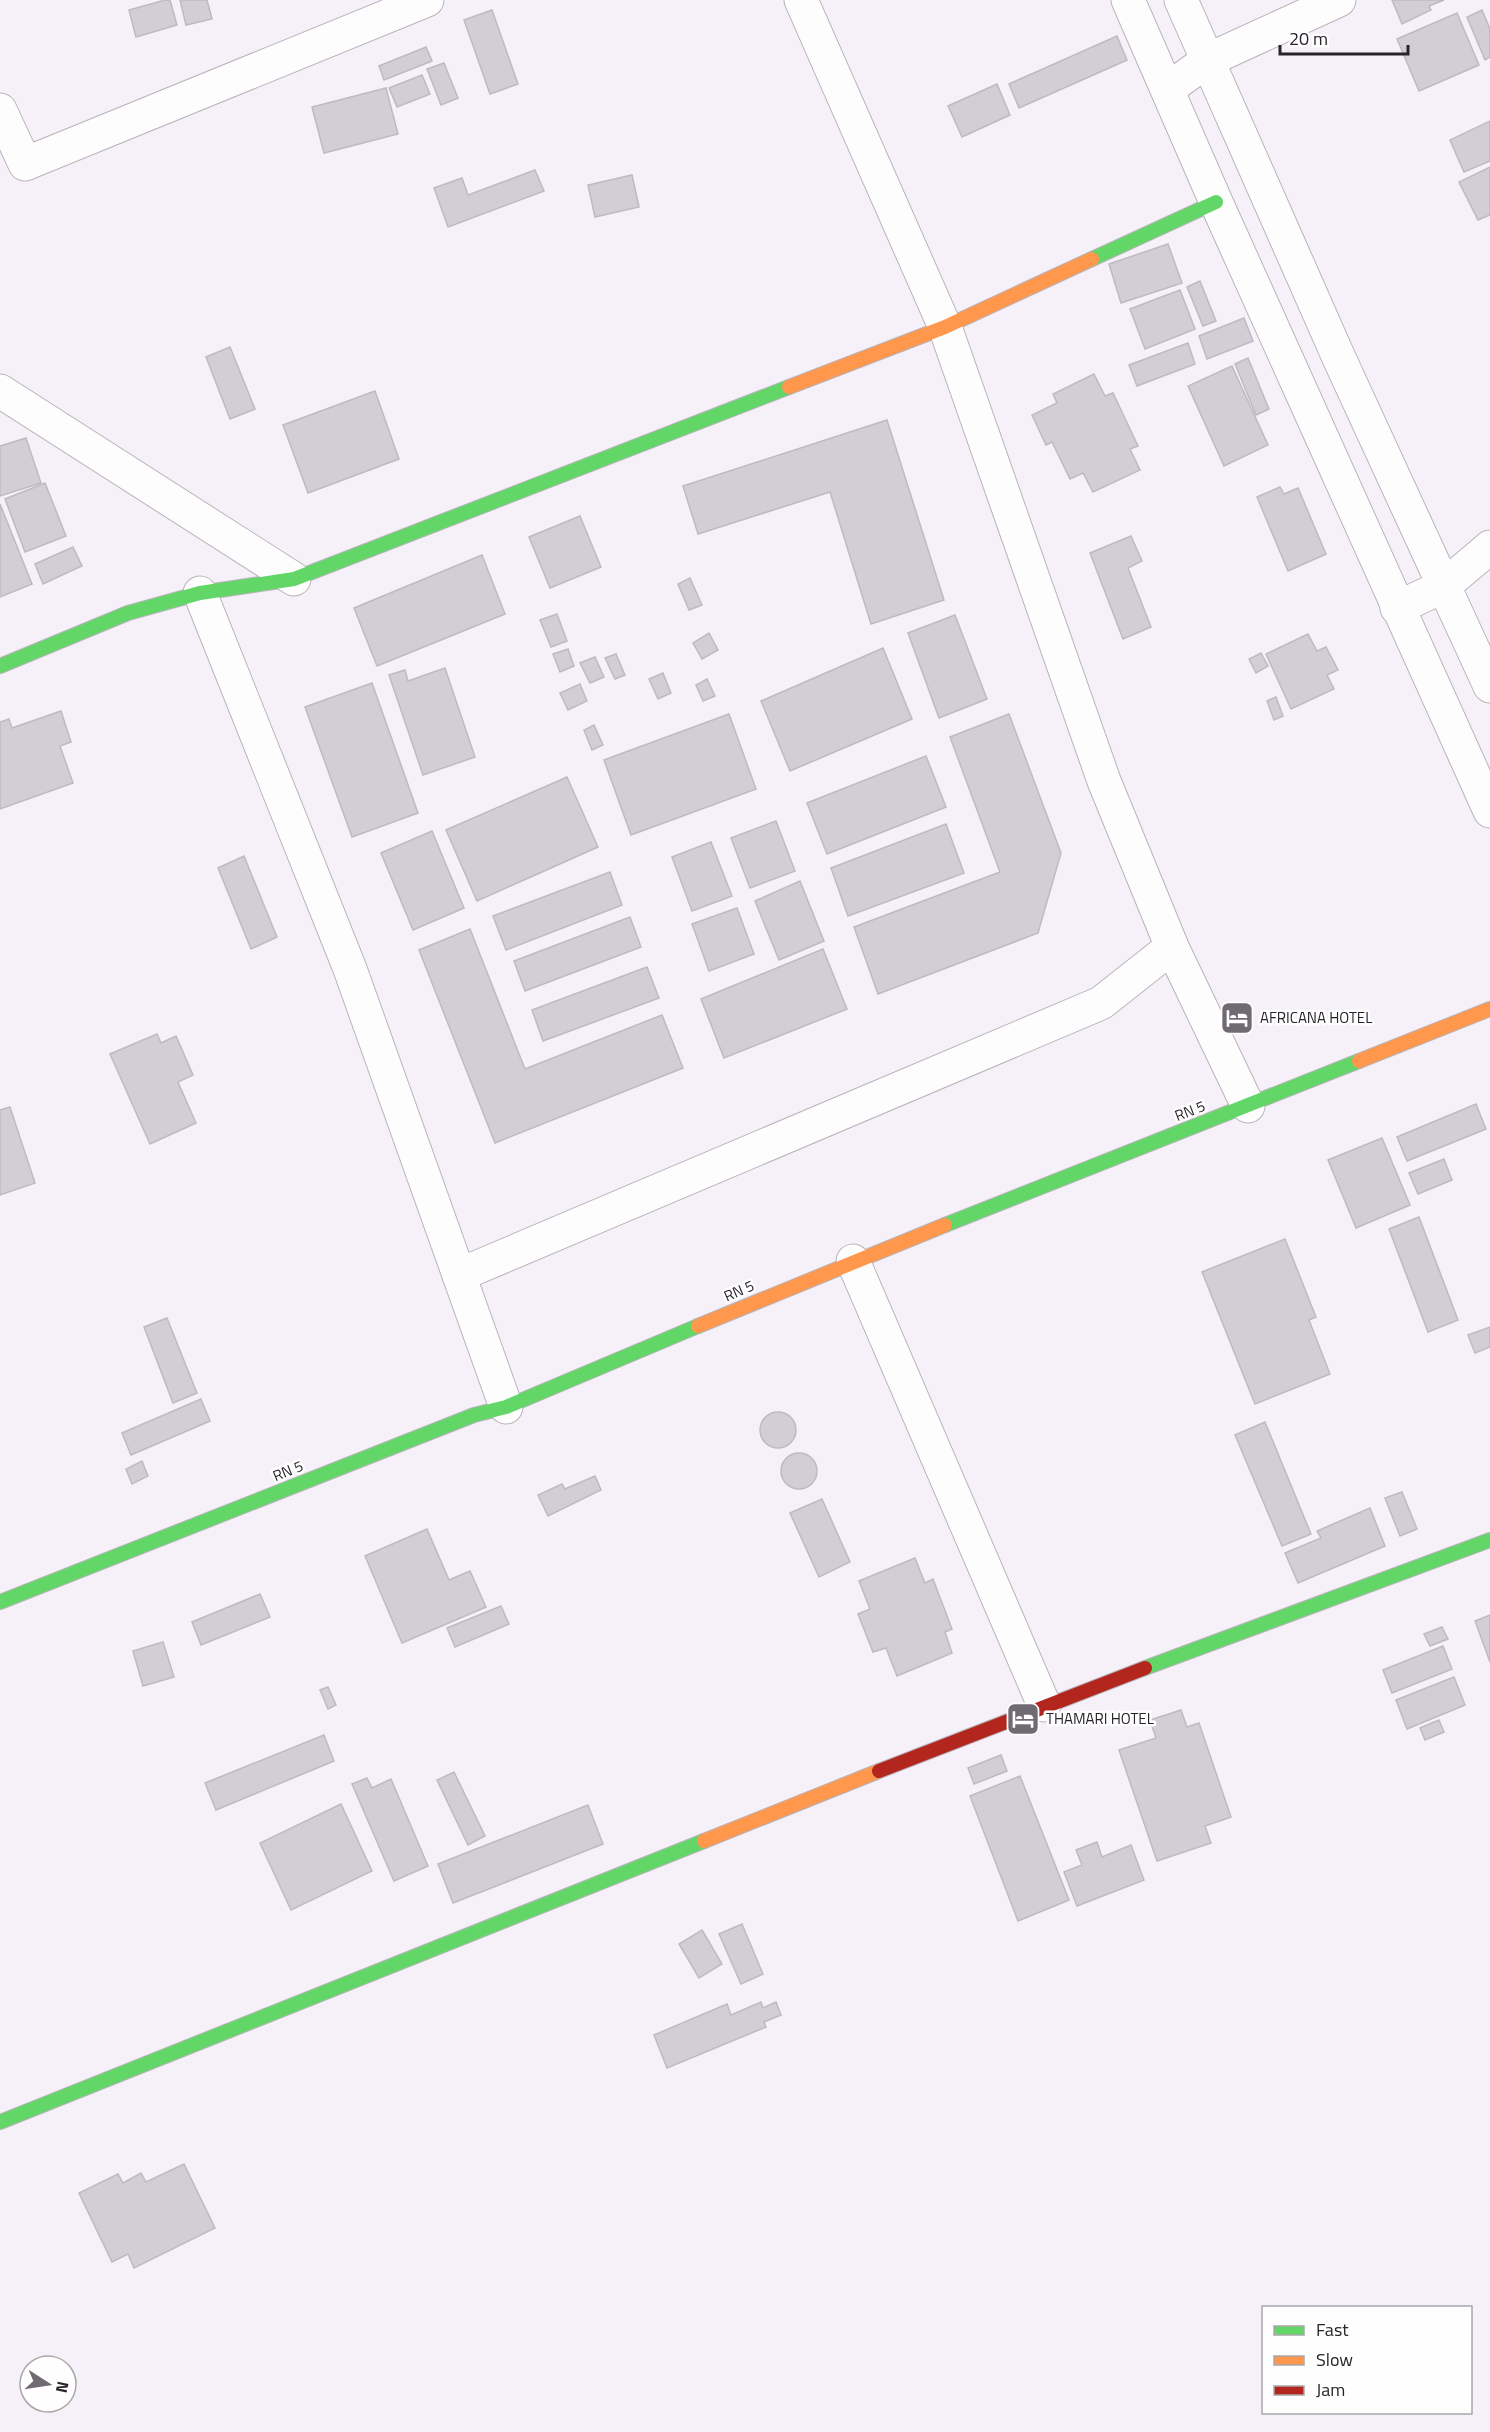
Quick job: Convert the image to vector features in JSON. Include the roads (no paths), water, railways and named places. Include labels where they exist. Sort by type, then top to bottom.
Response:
[{"type":"street","points":[[0,110],[25,164],[427,0]]},
{"type":"street","points":[[801,0],[945,327],[1104,782],[1172,947],[1248,1106]]},
{"type":"street","points":[[1128,0],[1215,202],[1490,811]]},
{"type":"street","points":[[1181,0],[1339,358],[1490,686]]},
{"type":"street","points":[[1168,89],[1208,60],[1339,0]]},
{"type":"street","points":[[0,666],[128,613],[200,593],[294,579],[945,327],[1215,202]]},
{"type":"street","points":[[0,391],[294,579]]},
{"type":"street","points":[[1397,608],[1444,586],[1490,547]]},
{"type":"street","points":[[200,593],[350,969],[506,1407]]},
{"type":"street","points":[[459,1275],[1101,1003],[1172,947]]},
{"type":"street","name":"RN 5","points":[[0,1602],[474,1415],[506,1407],[853,1261],[1490,1009]]},
{"type":"street","points":[[853,1261],[1044,1705]]},
{"type":"street","points":[[0,2122],[1044,1705],[1490,1540]]},
{"type":"place","name":"AFRICANA HOTEL","points":[[1237,1018]]},
{"type":"place","name":"THAMARI HOTEL","points":[[1023,1719]]}]
